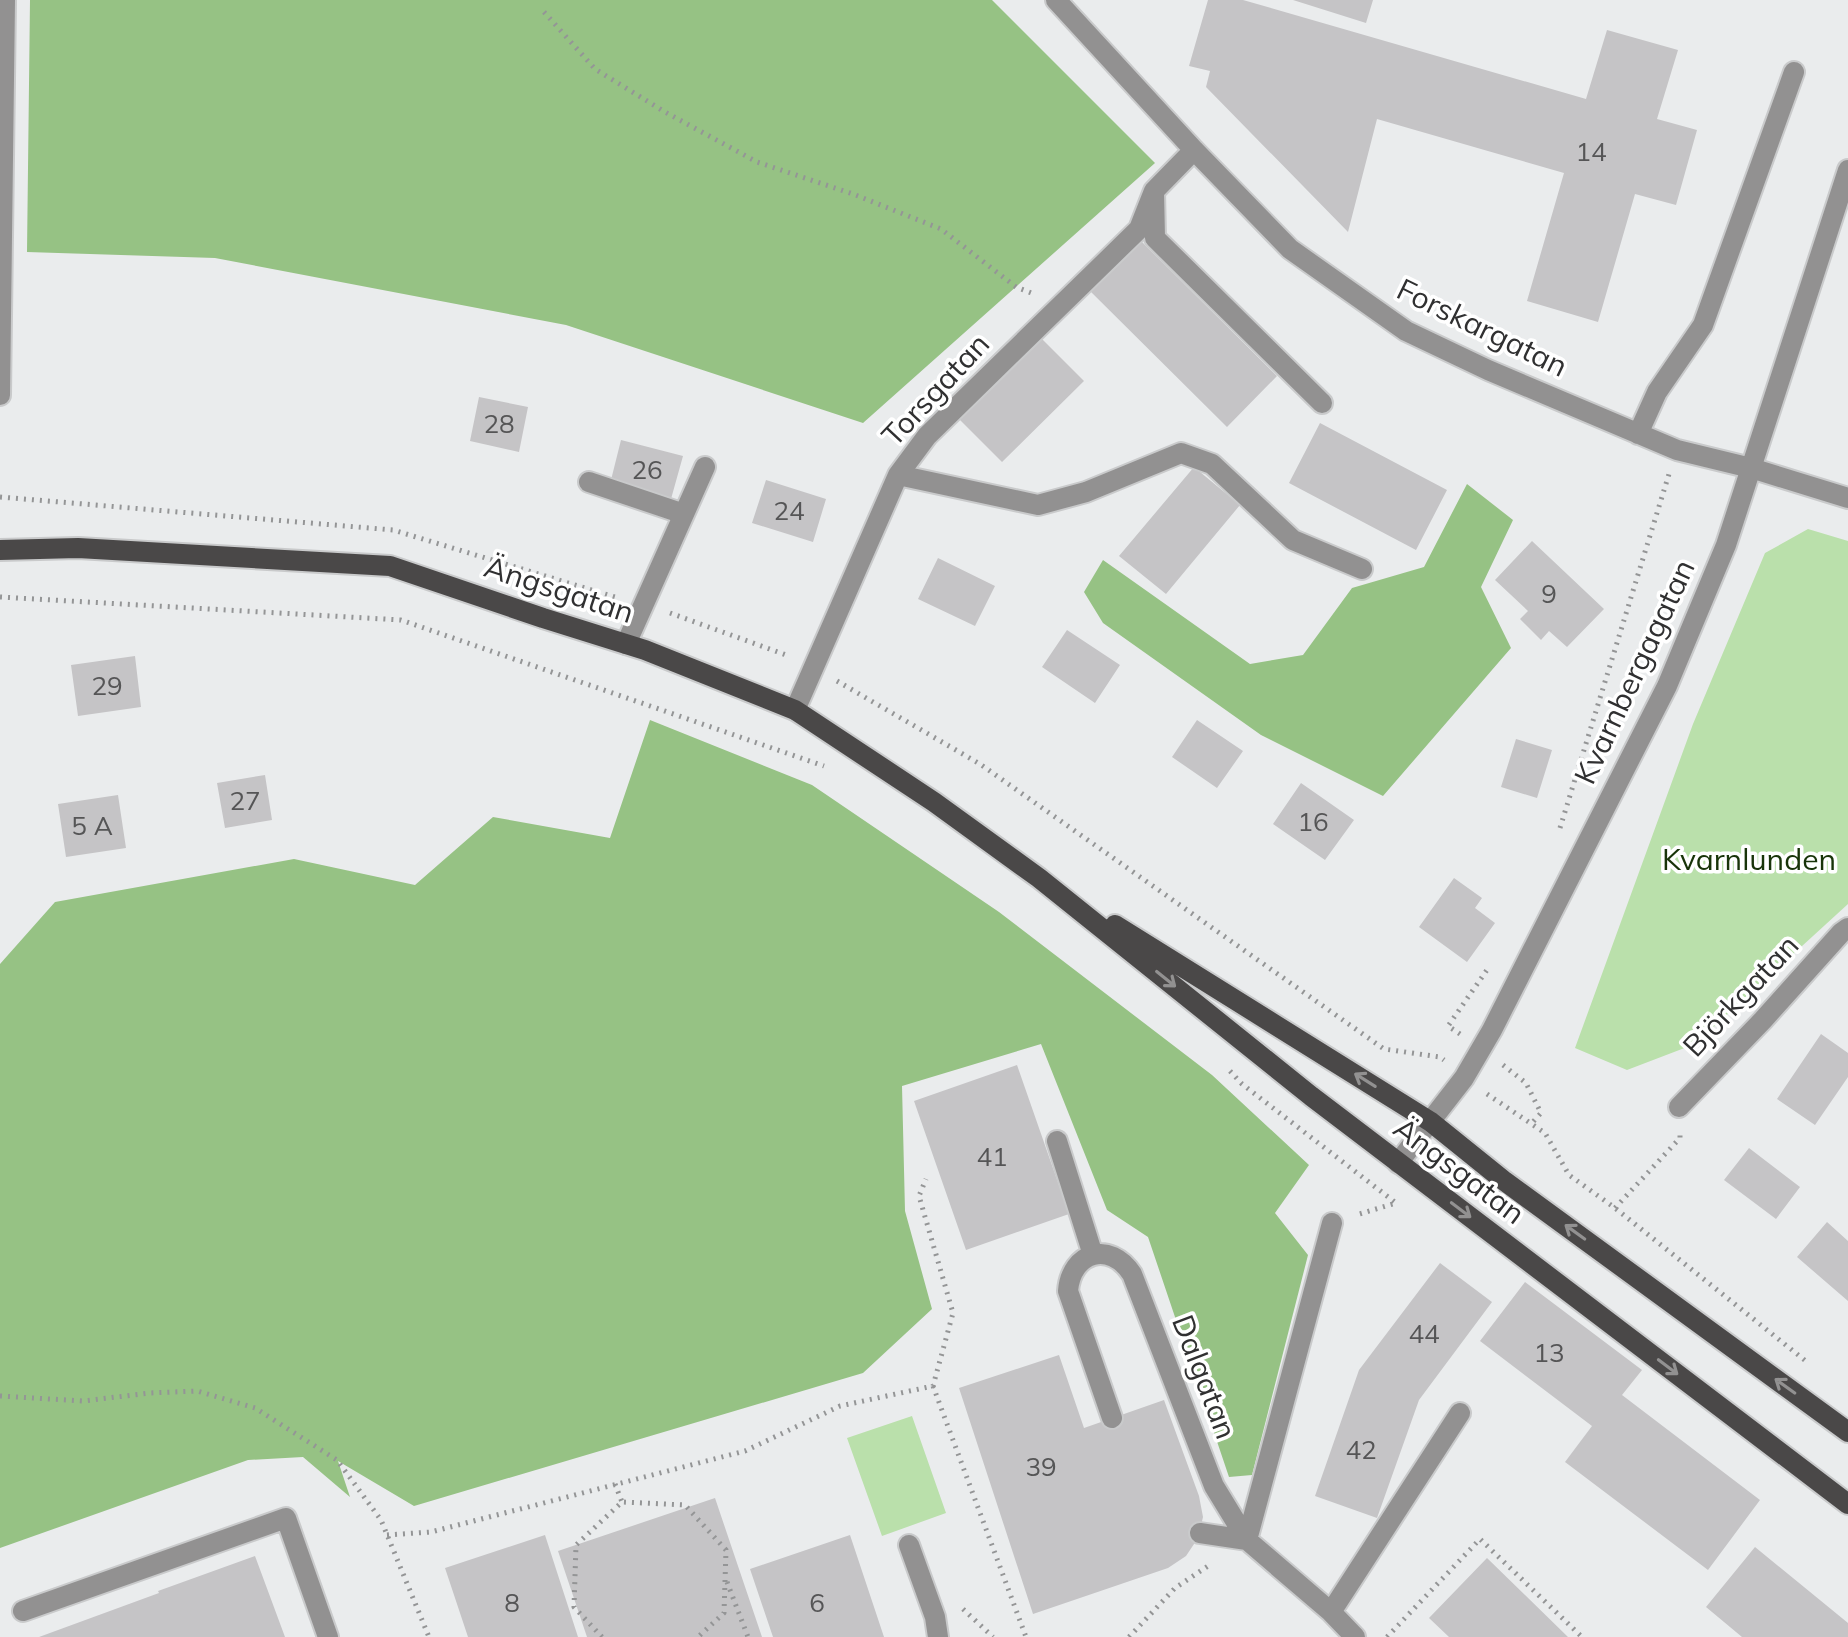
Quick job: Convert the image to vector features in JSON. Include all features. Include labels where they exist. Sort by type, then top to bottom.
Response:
[{"type":"main road","name":"Ängsgatan","points":[[0,550],[78,548],[390,566],[626,644],[795,710],[934,802],[1039,878],[1298,1086],[1848,1504]]},
{"type":"main road","name":"Ängsgatan","points":[[1039,878],[1431,1122],[1503,1180],[1848,1432]]},
{"type":"street","points":[[0,395],[5,0]]},
{"type":"street","name":"Forskargatan","points":[[1056,0],[1290,249],[1406,331],[1677,450],[1751,468],[1848,498]]},
{"type":"street","points":[[1638,434],[1657,392],[1703,325],[1794,72]]},
{"type":"street","points":[[1194,150],[1154,191],[1155,238],[1322,403]]},
{"type":"street","name":"Kvarnbergagatan","points":[[1398,1163],[1464,1078],[1492,1030],[1667,686],[1726,545],[1848,170]]},
{"type":"street","name":"Torsgatan","points":[[795,710],[898,475],[927,436],[1139,229],[1154,191]]},
{"type":"street","points":[[898,475],[1038,505],[1086,492],[1181,453],[1212,464],[1293,540],[1362,569]]},
{"type":"street","points":[[626,644],[705,467]]},
{"type":"street","points":[[589,482],[684,514]]},
{"type":"street","name":"Björkgatan","points":[[1679,1107],[1848,928]]},
{"type":"street","points":[[1057,1141],[1093,1255],[1074,1268],[1068,1291],[1112,1418]]},
{"type":"street","name":"Dalgatan","points":[[1247,1540],[1332,1223]]},
{"type":"street","name":"Dalgatan","points":[[1093,1255],[1118,1258],[1132,1274],[1214,1486],[1247,1540],[1331,1612],[1355,1637]]},
{"type":"street","points":[[1331,1612],[1460,1413]]},
{"type":"street","points":[[23,1611],[286,1518],[328,1637]]},
{"type":"street","points":[[1200,1533],[1247,1540]]},
{"type":"street","points":[[909,1545],[935,1617],[938,1637]]},
{"type":"path","points":[[544,12],[595,69],[665,112],[757,162],[853,194],[941,229],[1016,287],[1060,306]]},
{"type":"path","points":[[1557,836],[1677,450]]},
{"type":"path","points":[[0,497],[78,505]]},
{"type":"path","points":[[0,597],[401,620],[827,767]]},
{"type":"path","points":[[1448,1026],[1493,960]]},
{"type":"path","points":[[1233,1061],[1230,1071],[1242,1084],[1396,1203],[1332,1223]]},
{"type":"path","points":[[1615,1208],[1680,1138],[1679,1107]]},
{"type":"path","points":[[926,1179],[919,1196],[953,1313],[933,1386],[1026,1637]]},
{"type":"path","points":[[387,1535],[431,1532],[745,1451],[840,1406],[933,1386]]},
{"type":"path","points":[[0,1396],[83,1401],[197,1391],[255,1408],[337,1460],[381,1520],[429,1637]]},
{"type":"path","points":[[615,1484],[622,1502]]},
{"type":"path","points":[[602,1637],[574,1607],[576,1545],[622,1502],[685,1505],[726,1550],[724,1613],[698,1637]]},
{"type":"path","points":[[1387,1637],[1480,1539],[1582,1637]]},
{"type":"path","points":[[1129,1637],[1175,1588],[1247,1540]]},
{"type":"path","points":[[725,1577],[748,1637]]},
{"type":"green space","points":[[30,0],[992,0],[1155,163],[863,423],[566,325],[215,258],[27,252]]},
{"type":"green space","points":[[1467,484],[1513,520],[1481,587],[1511,648],[1383,796],[1261,735],[1103,623],[1084,592],[1103,560],[1250,664],[1303,655],[1352,588],[1424,567]]},
{"type":"green space","name":"Kvarnlunden","points":[[1808,529],[1848,541],[1848,904],[1695,1044],[1627,1070],[1575,1048],[1693,724],[1765,553]]},
{"type":"green space","points":[[650,720],[812,785],[999,912],[1212,1075],[1309,1165],[1275,1213],[1308,1255],[1252,1475],[1229,1477],[1148,1237],[1107,1210],[1041,1044],[902,1086],[905,1211],[932,1309],[863,1373],[414,1506],[338,1461],[350,1497],[303,1457],[248,1460],[0,1548],[0,964],[55,902],[294,859],[415,885],[493,817],[610,838]]},
{"type":"green space","points":[[912,1416],[946,1513],[882,1536],[847,1438]]},
{"type":"building","points":[[1208,0],[1243,0],[1586,99],[1607,30],[1678,50],[1657,119],[1697,130],[1676,205],[1635,194],[1598,322],[1527,301],[1564,173],[1377,119],[1348,232],[1206,87],[1210,71],[1189,66]]},
{"type":"building","points":[[1293,0],[1373,0],[1366,23]]},
{"type":"building","points":[[1139,239],[1277,376],[1227,427],[1088,289]]},
{"type":"building","points":[[1041,338],[1084,381],[1002,462],[959,419]]},
{"type":"building","points":[[479,397],[528,407],[519,452],[470,441]]},
{"type":"building","points":[[1320,423],[1447,490],[1416,550],[1289,483]]},
{"type":"building","points":[[621,440],[683,456],[671,499],[610,484]]},
{"type":"building","points":[[1194,467],[1240,505],[1166,594],[1119,556]]},
{"type":"building","points":[[766,480],[826,499],[813,542],[752,523]]},
{"type":"building","points":[[1532,541],[1604,609],[1567,647],[1549,631],[1541,640],[1520,619],[1528,611],[1495,580]]},
{"type":"building","points":[[938,558],[995,586],[975,626],[918,599]]},
{"type":"building","points":[[1067,630],[1120,665],[1095,703],[1042,667]]},
{"type":"building","points":[[135,656],[141,707],[78,716],[71,665]]},
{"type":"building","points":[[1197,720],[1243,751],[1217,788],[1172,757]]},
{"type":"building","points":[[1516,739],[1552,750],[1537,798],[1501,787]]},
{"type":"building","points":[[265,775],[272,820],[225,828],[217,783]]},
{"type":"building","points":[[1301,783],[1354,820],[1325,860],[1273,824]]},
{"type":"building","points":[[118,795],[126,848],[66,857],[58,804]]},
{"type":"building","points":[[1454,878],[1482,898],[1475,908],[1495,923],[1467,962],[1419,927]]},
{"type":"building","points":[[1821,1034],[1848,1053],[1848,1077],[1815,1125],[1777,1099]]},
{"type":"building","points":[[1017,1065],[1069,1214],[966,1250],[914,1101]]},
{"type":"building","points":[[1749,1148],[1800,1187],[1776,1219],[1724,1180]]},
{"type":"building","points":[[1827,1222],[1848,1241],[1848,1301],[1797,1257]]},
{"type":"building","points":[[1440,1263],[1492,1302],[1419,1400],[1377,1518],[1315,1496],[1359,1370]]},
{"type":"building","points":[[1525,1282],[1642,1370],[1622,1395],[1760,1500],[1708,1570],[1565,1462],[1592,1426],[1480,1341]]},
{"type":"building","points":[[1059,1355],[1084,1428],[1164,1400],[1199,1496],[1203,1517],[1198,1538],[1186,1556],[1168,1568],[1033,1614],[959,1388]]},
{"type":"building","points":[[715,1498],[762,1637],[587,1637],[558,1551]]},
{"type":"building","points":[[545,1535],[578,1637],[468,1637],[445,1568]]},
{"type":"building","points":[[850,1535],[884,1637],[773,1637],[750,1569]]},
{"type":"building","points":[[1755,1547],[1848,1623],[1848,1637],[1742,1637],[1706,1607]]},
{"type":"building","points":[[255,1556],[285,1637],[39,1637],[158,1591]]},
{"type":"building","points":[[1487,1558],[1568,1637],[1449,1637],[1429,1618]]}]
